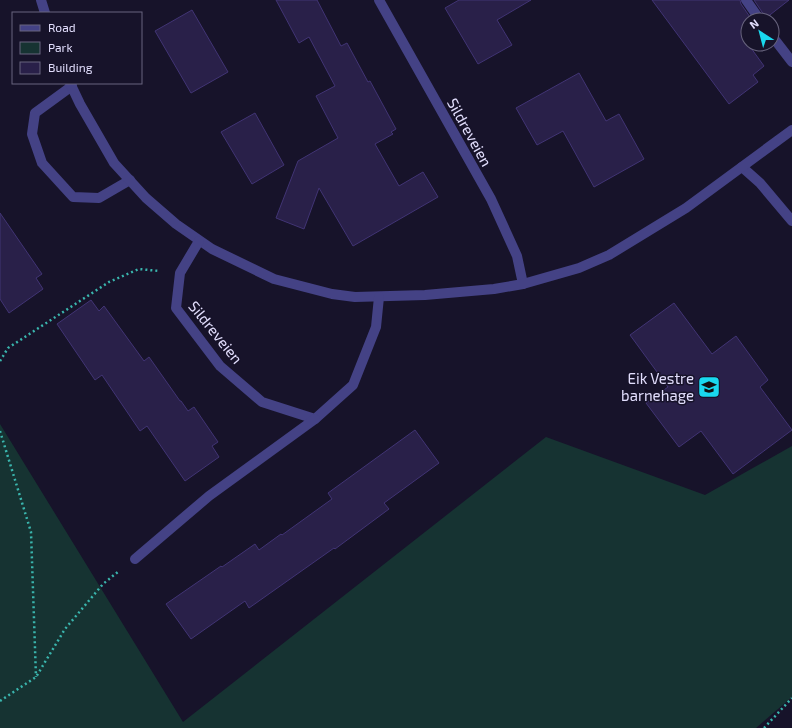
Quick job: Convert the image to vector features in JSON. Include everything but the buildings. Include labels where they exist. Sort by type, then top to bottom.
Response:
[{"type":"street","points":[[41,0],[45,12]]},
{"type":"street","name":"Sildreveien","points":[[379,0],[491,199],[516,256],[523,284]]},
{"type":"street","points":[[746,0],[754,12]]},
{"type":"street","points":[[780,46],[792,62]]},
{"type":"street","points":[[130,180],[99,198],[73,197],[42,163],[32,134],[35,113],[71,85],[80,104],[114,163],[130,180],[146,198],[176,224],[212,250],[274,279],[332,294],[355,297],[425,295],[494,289],[523,284],[579,268],[609,255],[686,208],[792,130]]},
{"type":"street","points":[[742,167],[760,182],[792,221]]},
{"type":"street","name":"Sildreveien","points":[[199,241],[180,273],[176,308],[220,366],[262,402],[315,419]]},
{"type":"street","points":[[135,559],[209,496],[315,419],[353,384],[376,327],[380,297]]},
{"type":"path","points":[[0,361],[8,348],[109,282],[139,269],[180,273]]},
{"type":"path","points":[[0,431],[31,532],[36,677]]},
{"type":"path","points":[[0,700],[36,677],[65,629],[103,584],[135,559]]},
{"type":"path","points":[[764,728],[792,698]]},
{"type":"green space","points":[[0,424],[183,722],[546,437],[705,495],[792,446],[792,697],[756,728],[0,728]]},
{"type":"place","name":"Eik Vestre barnehage","points":[[709,387]]}]
